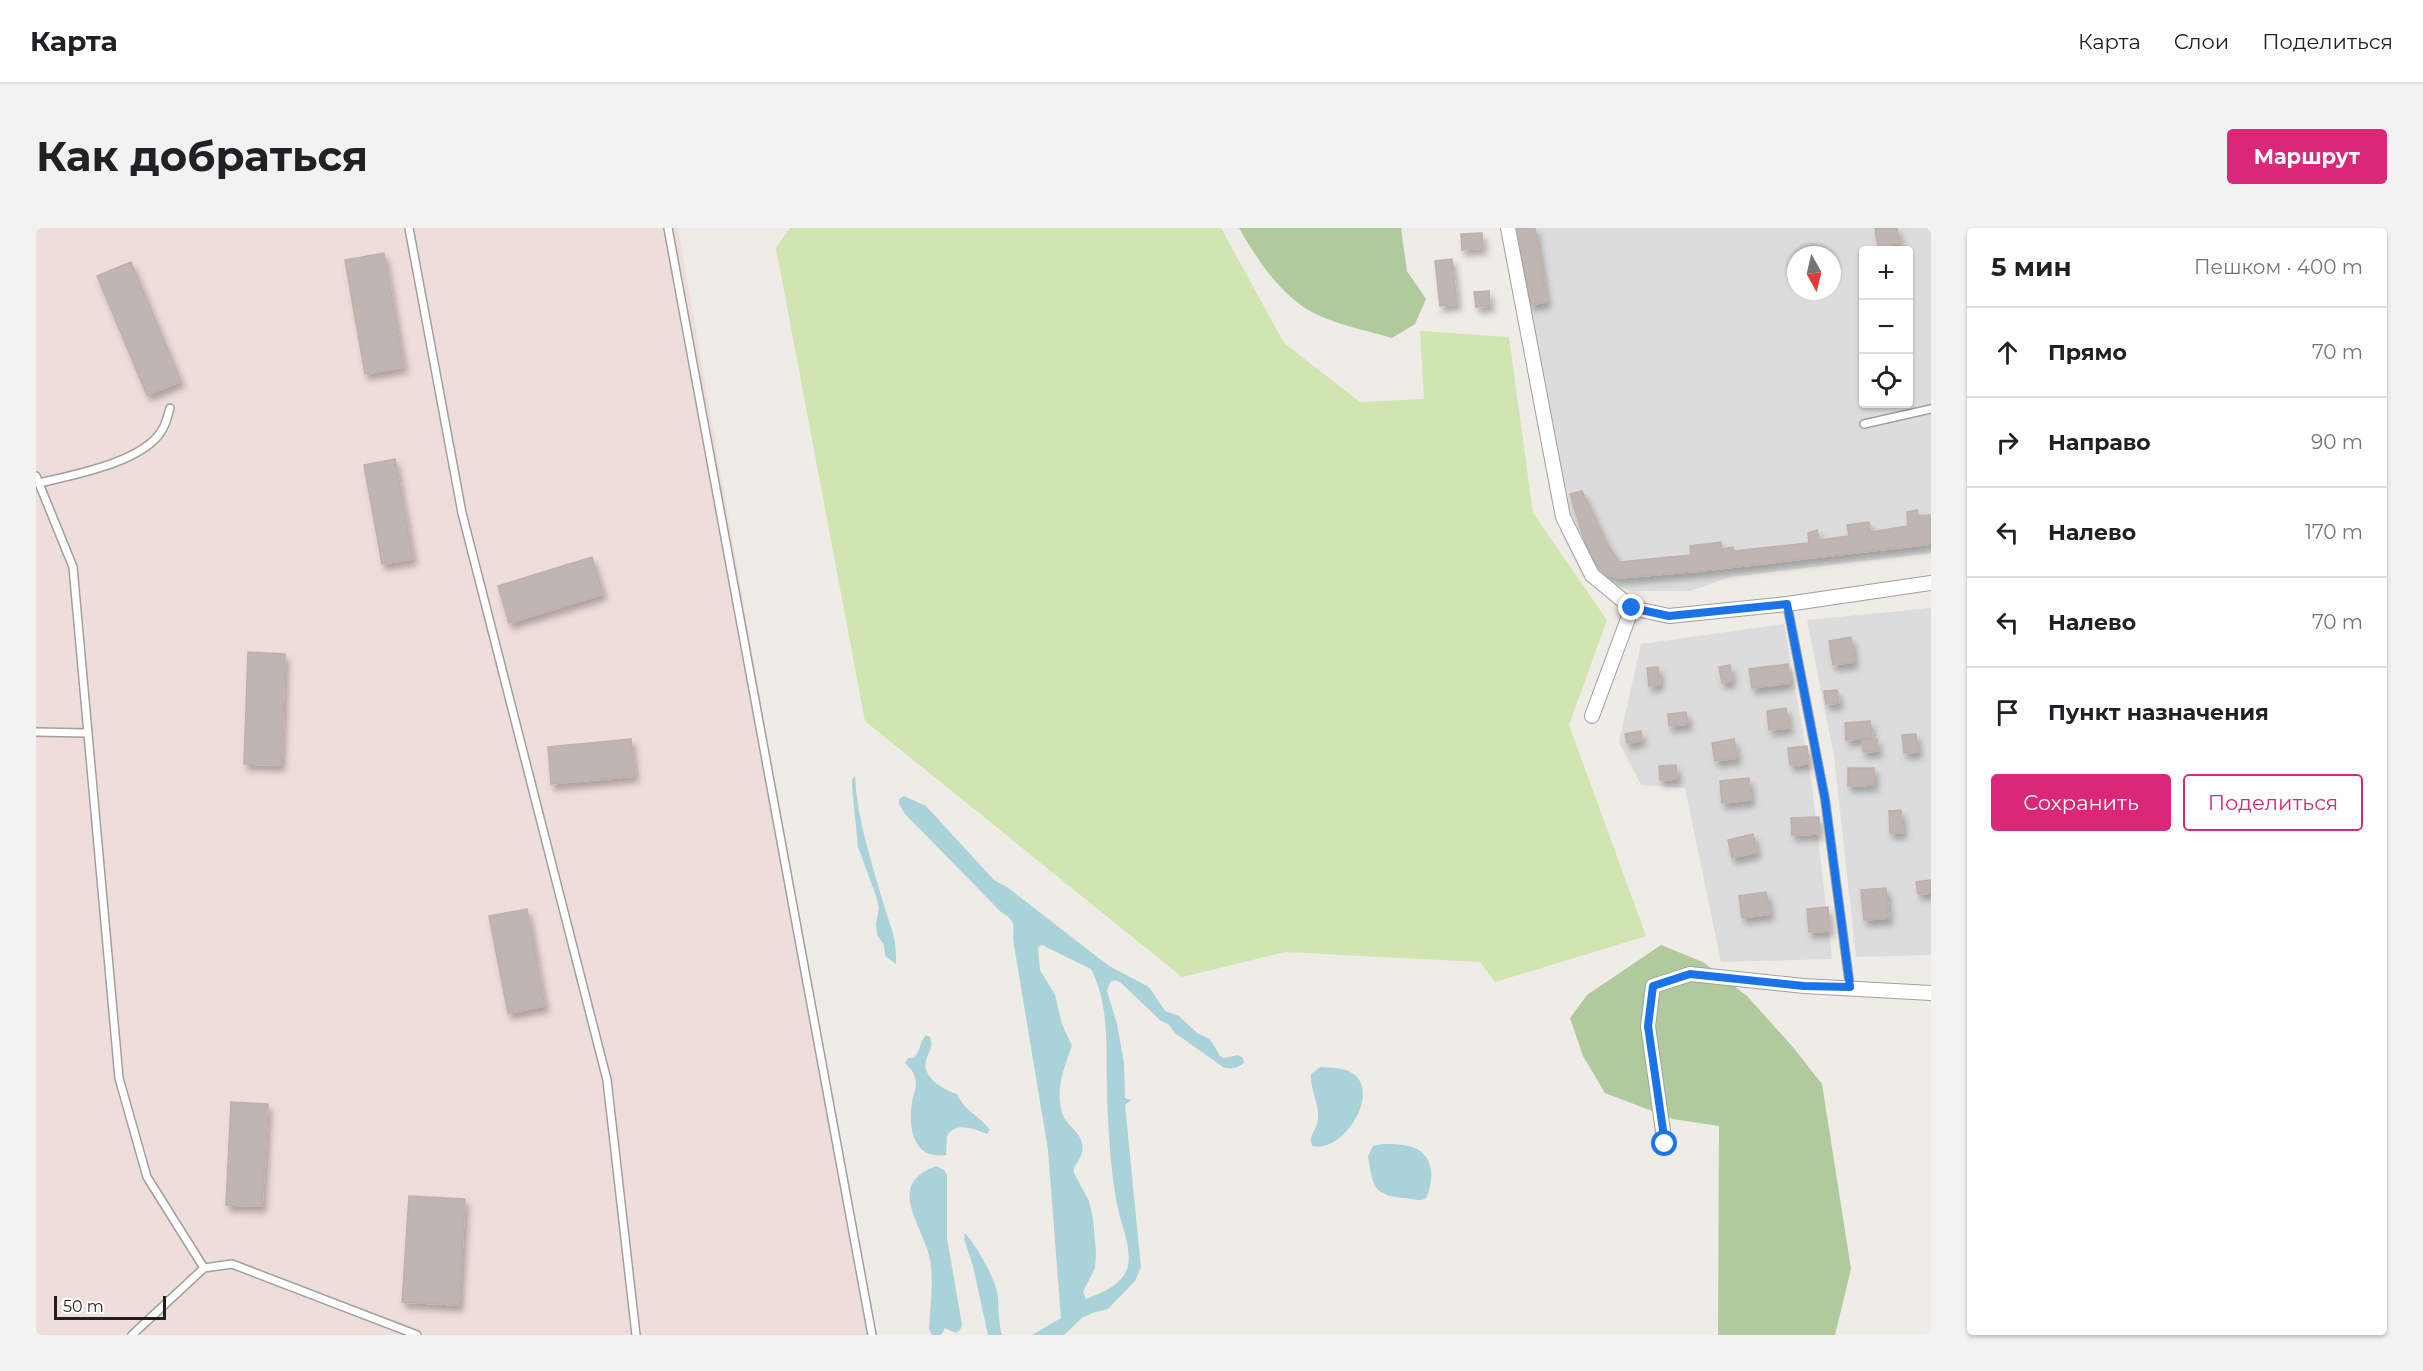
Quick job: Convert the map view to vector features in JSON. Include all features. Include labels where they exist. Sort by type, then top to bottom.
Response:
[{"type":"street","points":[[1508,228],[1563,517],[1592,575],[1632,608],[1669,616],[1787,604],[1931,583]]},
{"type":"street","points":[[1592,716],[1632,608]]},
{"type":"street","points":[[1665,1144],[1648,1026],[1653,986],[1690,974],[1804,986],[1931,993]]},
{"type":"lane","points":[[409,228],[462,513],[607,1080],[636,1335]]},
{"type":"lane","points":[[668,228],[872,1335]]},
{"type":"lane","points":[[39,483],[84,473],[135,456],[162,432],[170,408]]},
{"type":"lane","points":[[1864,424],[1931,409]]},
{"type":"lane","points":[[36,476],[73,567],[86,733],[119,1078],[147,1177],[204,1268]]},
{"type":"lane","points":[[1787,604],[1825,799],[1850,987]]},
{"type":"lane","points":[[36,732],[86,733]]},
{"type":"lane","points":[[132,1335],[204,1268],[232,1264],[417,1335]]},
{"type":"shaded area","points":[[36,228],[678,228],[775,783],[877,1335],[36,1335]]},
{"type":"shaded area","points":[[1502,228],[1931,228],[1931,553],[1731,577],[1690,591],[1632,591],[1583,577],[1564,539],[1551,499]]},
{"type":"shaded area","points":[[1931,608],[1931,955],[1856,957],[1834,756],[1807,620]]},
{"type":"shaded area","points":[[1784,624],[1812,785],[1832,959],[1721,962],[1685,788],[1641,785],[1619,742],[1641,644]]},
{"type":"green space","points":[[790,228],[1221,228],[1284,343],[1360,402],[1424,399],[1420,331],[1509,337],[1533,513],[1607,620],[1569,725],[1646,936],[1495,982],[1480,962],[1285,952],[1182,977],[865,721],[776,248]]},
{"type":"green space","points":[[1239,228],[1401,228],[1407,271],[1426,299],[1415,324],[1392,338],[1338,323],[1307,309],[1283,290],[1254,253]]},
{"type":"green space","points":[[1661,945],[1703,962],[1747,996],[1792,1046],[1822,1084],[1851,1269],[1835,1335],[1718,1335],[1719,1126],[1673,1119],[1605,1093],[1583,1056],[1570,1018],[1587,995]]},
{"type":"water","points":[[855,776],[862,824],[894,939],[896,964],[885,956],[884,945],[877,935],[876,924],[879,908],[858,847],[852,786]]},
{"type":"water","points":[[904,796],[926,806],[994,880],[1007,887],[1109,966],[1149,987],[1165,1011],[1179,1016],[1197,1033],[1210,1039],[1220,1056],[1224,1058],[1238,1055],[1243,1058],[1244,1063],[1239,1066],[1223,1067],[1175,1033],[1168,1024],[1161,1021],[1120,982],[1115,980],[1110,982],[1107,991],[1117,1024],[1124,1063],[1125,1098],[1131,1100],[1125,1105],[1141,1267],[1135,1281],[1108,1309],[1082,1318],[1064,1335],[1032,1335],[1061,1318],[1048,1150],[1013,939],[1013,923],[905,814],[899,804],[899,799]],"holes":[[[1042,945],[1091,969],[1104,1013],[1111,1158],[1116,1199],[1129,1258],[1126,1272],[1117,1283],[1086,1299],[1083,1292],[1095,1268],[1093,1218],[1089,1201],[1074,1173],[1074,1168],[1081,1156],[1082,1142],[1063,1116],[1060,1101],[1062,1076],[1072,1046],[1062,1024],[1055,995],[1040,970],[1038,947]]]},
{"type":"water","points":[[926,1035],[931,1041],[926,1061],[927,1073],[940,1086],[957,1094],[968,1110],[990,1130],[987,1134],[960,1127],[951,1131],[947,1136],[946,1155],[926,1152],[915,1140],[912,1132],[911,1112],[916,1081],[905,1063],[908,1058],[916,1056]]},
{"type":"water","points":[[1320,1067],[1349,1071],[1360,1082],[1363,1093],[1361,1106],[1347,1131],[1324,1146],[1312,1146],[1311,1138],[1318,1122],[1318,1112],[1311,1074]]},
{"type":"water","points":[[1383,1144],[1407,1146],[1425,1155],[1431,1170],[1429,1192],[1426,1198],[1418,1200],[1393,1196],[1379,1191],[1375,1186],[1368,1156],[1373,1146]]},
{"type":"water","points":[[936,1166],[944,1170],[947,1175],[947,1238],[962,1325],[956,1333],[945,1328],[941,1335],[932,1335],[929,1329],[932,1286],[930,1260],[911,1207],[910,1195],[912,1184],[921,1174]]},
{"type":"water","points":[[965,1233],[980,1254],[997,1290],[1002,1335],[988,1335],[973,1266],[964,1239]]},
{"type":"building","points":[[1517,228],[1535,228],[1547,302],[1530,305]]},
{"type":"building","points":[[1875,228],[1897,228],[1900,243],[1878,246]]},
{"type":"building","points":[[1482,233],[1483,248],[1462,250],[1461,234]]},
{"type":"building","points":[[384,253],[404,367],[365,374],[345,260]]},
{"type":"building","points":[[1452,259],[1457,304],[1440,306],[1435,261]]},
{"type":"building","points":[[131,262],[181,381],[147,395],[97,276]]},
{"type":"building","points":[[1489,291],[1490,306],[1476,307],[1474,292]]},
{"type":"building","points":[[395,459],[413,559],[382,564],[364,465]]},
{"type":"building","points":[[1582,491],[1607,544],[1619,562],[1691,555],[1690,546],[1721,542],[1722,549],[1733,547],[1734,551],[1809,543],[1808,533],[1817,530],[1819,540],[1849,536],[1847,525],[1869,522],[1871,532],[1908,526],[1907,512],[1917,510],[1918,516],[1931,515],[1931,544],[1701,571],[1619,578],[1605,574],[1589,555],[1570,494]]},
{"type":"building","points":[[592,557],[603,594],[509,623],[498,586]]},
{"type":"building","points":[[1851,637],[1854,662],[1833,665],[1829,641]]},
{"type":"building","points":[[248,652],[285,654],[281,765],[244,764]]},
{"type":"building","points":[[1788,664],[1790,683],[1752,688],[1749,669]]},
{"type":"building","points":[[1730,665],[1732,681],[1722,683],[1719,667]]},
{"type":"building","points":[[1658,667],[1660,684],[1649,686],[1647,668]]},
{"type":"building","points":[[1837,690],[1839,703],[1826,704],[1824,691]]},
{"type":"building","points":[[1786,708],[1789,728],[1769,730],[1767,711]]},
{"type":"building","points":[[1686,712],[1688,724],[1669,726],[1668,714]]},
{"type":"building","points":[[1870,721],[1872,738],[1846,740],[1845,723]]},
{"type":"building","points":[[1641,731],[1642,740],[1627,743],[1625,734]]},
{"type":"building","points":[[1916,734],[1918,752],[1904,753],[1902,735]]},
{"type":"building","points":[[631,739],[635,776],[551,784],[548,747]]},
{"type":"building","points":[[1734,739],[1737,758],[1715,761],[1712,743]]},
{"type":"building","points":[[1877,739],[1878,751],[1863,752],[1862,740]]},
{"type":"building","points":[[1807,746],[1809,764],[1790,765],[1788,748]]},
{"type":"building","points":[[1676,765],[1677,779],[1660,780],[1659,766]]},
{"type":"building","points":[[1848,768],[1874,768],[1874,785],[1848,786]]},
{"type":"building","points":[[1749,778],[1751,800],[1722,803],[1720,781]]},
{"type":"building","points":[[1901,810],[1903,833],[1890,833],[1889,811]]},
{"type":"building","points":[[1819,817],[1819,834],[1792,835],[1791,818]]},
{"type":"building","points":[[1753,834],[1757,852],[1732,858],[1728,840]]},
{"type":"building","points":[[1930,880],[1931,893],[1918,894],[1916,882]]},
{"type":"building","points":[[1886,888],[1889,918],[1864,920],[1861,890]]},
{"type":"building","points":[[1766,892],[1770,914],[1742,918],[1739,896]]},
{"type":"building","points":[[1828,907],[1830,931],[1809,932],[1807,909]]},
{"type":"building","points":[[527,909],[545,1006],[508,1013],[489,916]]},
{"type":"building","points":[[231,1102],[268,1104],[262,1206],[226,1205]]},
{"type":"building","points":[[409,1196],[465,1199],[459,1305],[402,1302]]},
{"type":"route","points":[[1632,608],[1669,616],[1787,604],[1825,799],[1850,987],[1804,986],[1690,974],[1653,986],[1648,1026],[1665,1144]]}]
